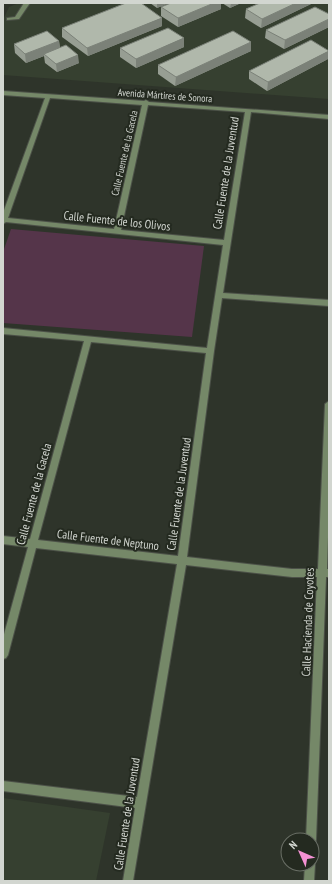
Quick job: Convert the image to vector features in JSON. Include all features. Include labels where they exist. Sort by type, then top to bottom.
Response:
[{"type":"street","points":[[9,19],[17,18],[27,3]]},
{"type":"street","name":"Avenida Mártires de Sonora","points":[[3,93],[328,116]]},
{"type":"street","points":[[3,221],[48,96]]},
{"type":"street","name":"Calle Fuente de la Gacela","points":[[117,232],[146,102]]},
{"type":"street","name":"Calle Fuente de la Juventud","points":[[128,881],[182,561],[210,351],[248,110]]},
{"type":"street","name":"Calle Fuente de los Olivos","points":[[3,221],[227,243]]},
{"type":"street","points":[[219,295],[329,303]]},
{"type":"street","points":[[3,331],[210,351]]},
{"type":"street","name":"Calle Fuente de la Gacela","points":[[3,655],[88,339]]},
{"type":"street","name":"Calle Hacienda de Coyotes","points":[[312,832],[326,574],[329,404]]},
{"type":"street","name":"Calle Fuente de Neptuno","points":[[3,540],[292,573],[326,574]]},
{"type":"street","points":[[3,786],[140,803]]},
{"type":"shaded area","points":[[19,3],[329,3],[329,99],[3,75],[3,20],[9,7]]},
{"type":"shaded area","points":[[11,229],[204,246],[192,337],[3,323],[3,252]]},
{"type":"shaded area","points":[[3,798],[110,813],[96,881],[3,881]]},
{"type":"building","points":[[126,3],[141,3],[162,18],[87,48],[62,28]]},
{"type":"building","points":[[171,3],[214,3],[178,18],[161,7]]},
{"type":"building","points":[[260,3],[296,3],[262,19],[246,9]]},
{"type":"building","points":[[315,7],[329,14],[329,19],[285,40],[266,30]]},
{"type":"building","points":[[168,28],[184,38],[136,59],[120,48]]},
{"type":"building","points":[[47,31],[59,41],[25,54],[14,44]]},
{"type":"building","points":[[233,31],[251,42],[176,77],[158,65]]},
{"type":"building","points":[[311,40],[329,51],[268,82],[249,71]]},
{"type":"building","points":[[66,45],[78,55],[56,64],[44,54]]}]
